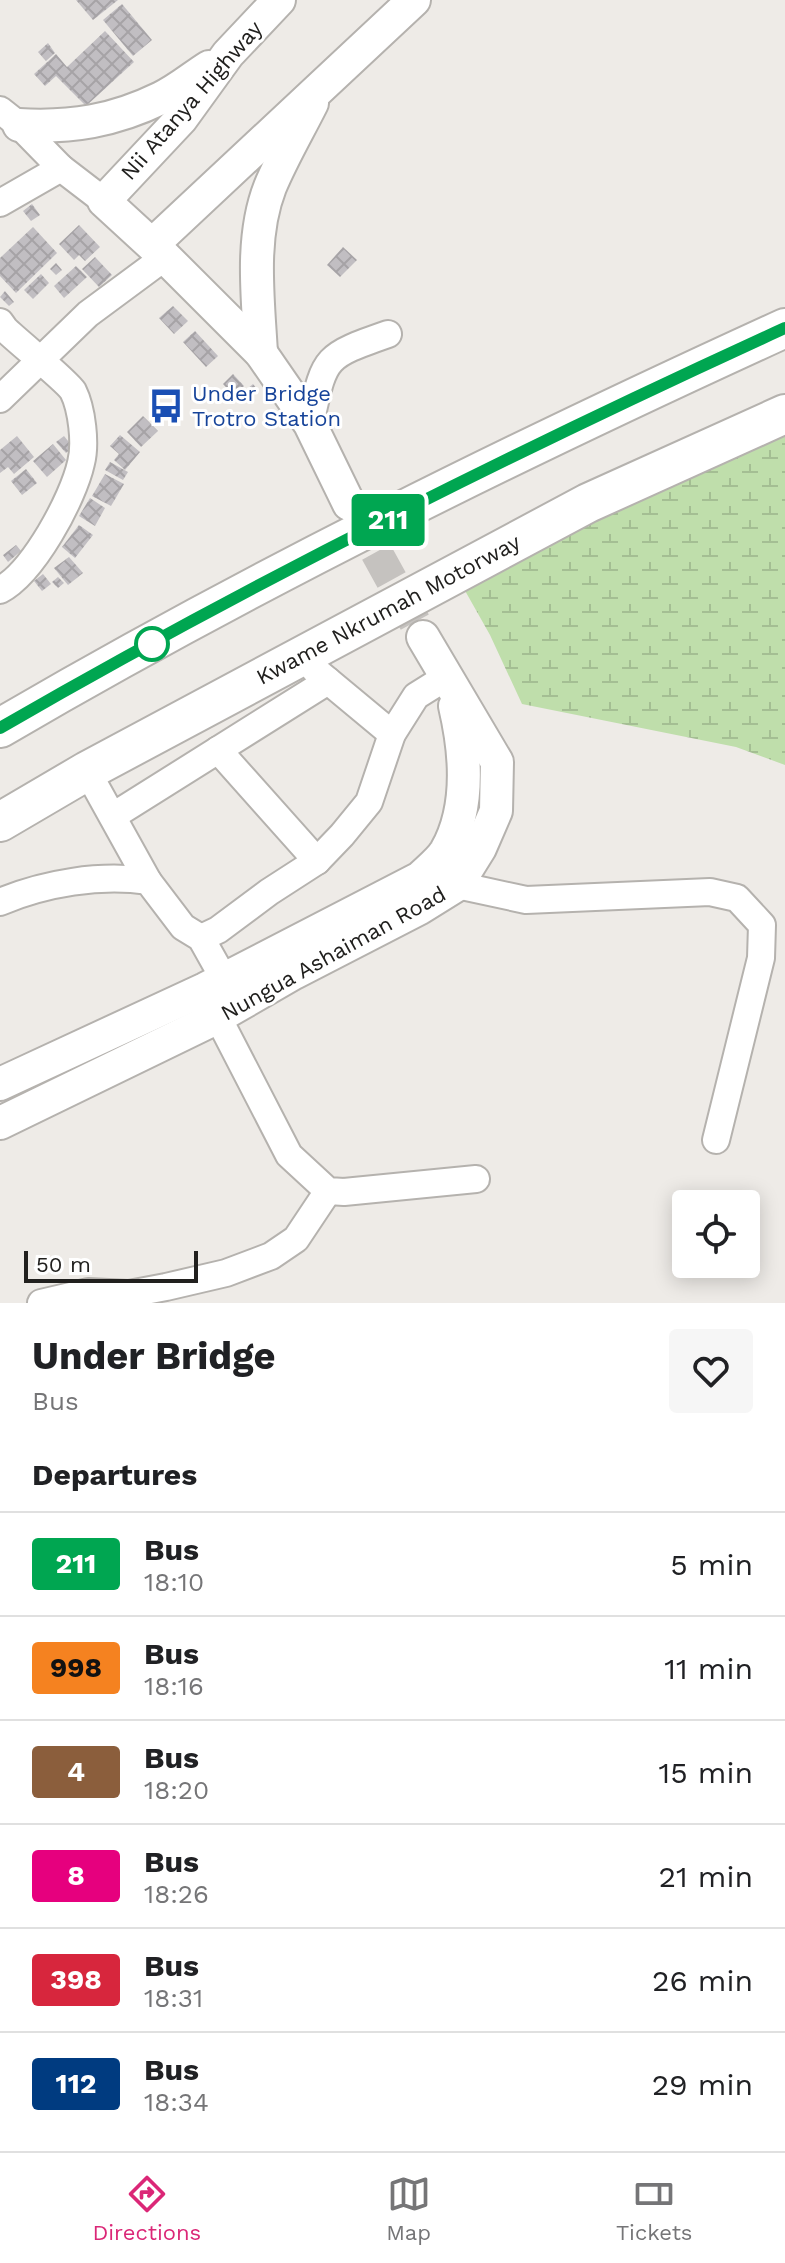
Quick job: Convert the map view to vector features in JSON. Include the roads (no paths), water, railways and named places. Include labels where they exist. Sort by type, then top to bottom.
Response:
[{"type":"highway","points":[[0,728],[229,602],[420,503],[785,328]]},
{"type":"highway","name":"Kwame Nkrumah Motorway","points":[[0,822],[87,771],[588,503],[785,414]]},
{"type":"main road","name":"Nii Atanya Highway","points":[[104,201],[181,119],[228,54],[279,0]]},
{"type":"main road","points":[[159,250],[320,86],[414,0]]},
{"type":"main road","points":[[10,118],[78,125],[107,119],[163,98],[228,54]]},
{"type":"main road","points":[[261,353],[258,263],[263,216],[270,188],[320,86]]},
{"type":"main road","points":[[104,201],[159,250],[261,353],[310,424],[349,504]]},
{"type":"main road","name":"Nungua Ashaiman Road","points":[[0,1084],[215,995],[294,973],[420,908],[457,885],[480,848],[496,811],[497,762],[423,637]]},
{"type":"main road","name":"Nungua Ashaiman Road","points":[[0,1123],[420,878],[445,852],[463,806],[463,742],[448,676]]},
{"type":"street","points":[[10,118],[61,168],[104,201]]},
{"type":"street","points":[[0,203],[61,168]]},
{"type":"street","points":[[0,399],[159,250]]},
{"type":"street","points":[[0,322],[72,390],[84,436],[81,464],[58,520],[32,560],[0,590]]},
{"type":"street","points":[[310,424],[321,372],[332,358],[349,347],[388,334]]},
{"type":"street","points":[[299,657],[392,734]]},
{"type":"street","points":[[201,938],[218,930],[317,861],[369,802],[392,734],[416,696],[448,676]]},
{"type":"street","points":[[113,816],[328,681]]},
{"type":"street","points":[[218,750],[317,861]]},
{"type":"street","points":[[87,771],[148,881],[183,927],[201,938],[215,995],[289,1155],[328,1191],[476,1179]]},
{"type":"street","points":[[0,902],[62,884],[124,878],[148,881]]},
{"type":"street","points":[[457,885],[526,900],[710,892],[737,898],[762,925],[761,958],[716,1140]]},
{"type":"street","points":[[41,1303],[88,1292],[129,1294],[166,1287],[226,1273],[271,1256],[296,1239],[328,1191]]},
{"type":"tunnel","points":[[353,510],[423,637]]},
{"type":"place","name":"Under Bridge Trotro Station","points":[[166,406]]}]
